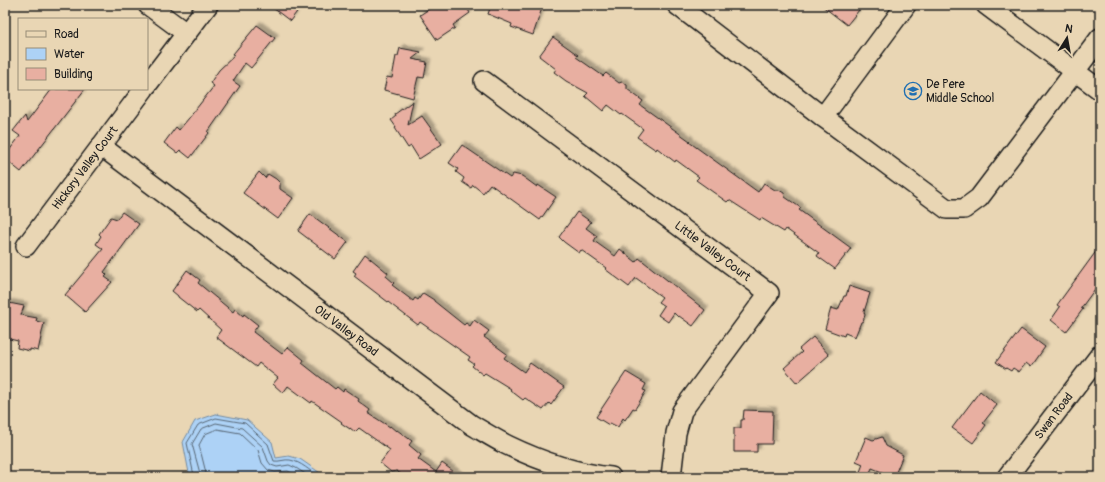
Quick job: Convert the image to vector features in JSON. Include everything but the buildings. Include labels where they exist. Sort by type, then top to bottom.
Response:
[{"type":"street","points":[[148,5],[186,34]]},
{"type":"street","points":[[148,85],[208,5]]},
{"type":"street","points":[[677,5],[823,118],[947,209],[964,209],[979,198],[1100,38]]},
{"type":"street","points":[[823,118],[906,5]]},
{"type":"street","points":[[986,5],[1100,90]]},
{"type":"street","name":"Little Valley Court","points":[[484,81],[770,293],[682,411],[676,433],[670,477]]},
{"type":"street","name":"Hickory Valley Court","points":[[26,246],[143,90]]},
{"type":"street","name":"Old Valley Road","points":[[101,146],[472,425],[506,445],[536,458],[568,469],[611,477]]},
{"type":"street","name":"Swan Road","points":[[1007,477],[1100,355]]},
{"type":"water","points":[[216,414],[247,420],[272,442],[276,458],[289,456],[300,459],[326,477],[193,477],[189,473],[183,442],[195,421]]},
{"type":"place","name":"De Pere Middle School","points":[[913,91]]}]
